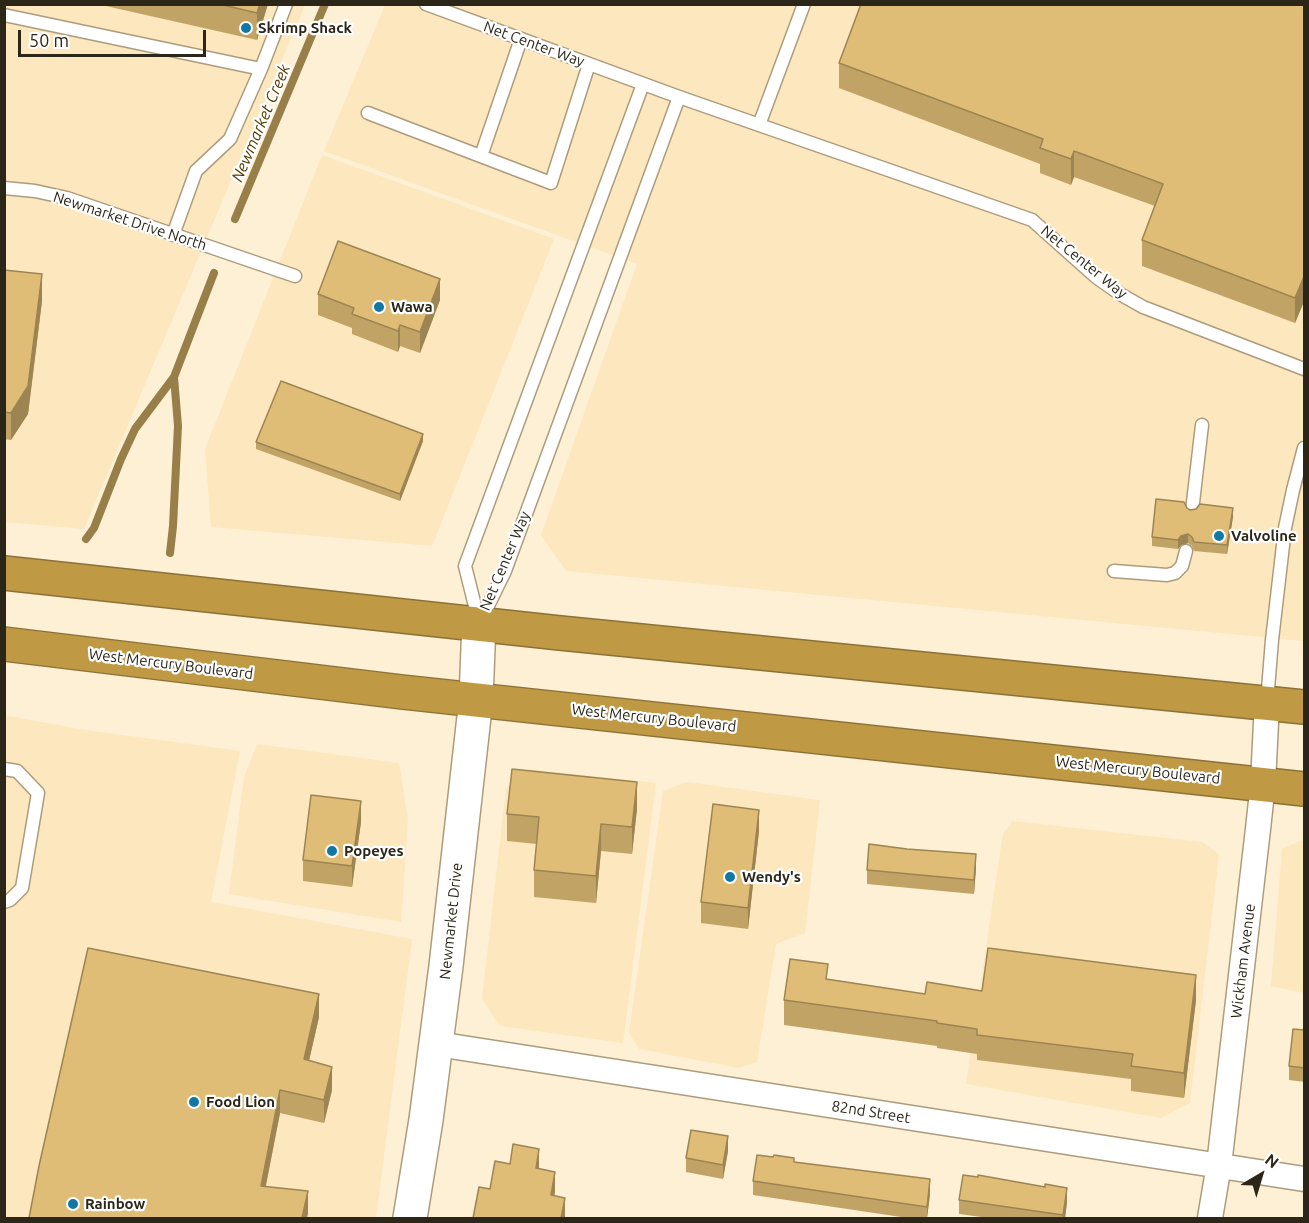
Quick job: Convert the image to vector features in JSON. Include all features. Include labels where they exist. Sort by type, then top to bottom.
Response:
[{"type":"highway","points":[[4,573],[572,634],[1305,707]]},
{"type":"highway","name":"West Mercury Boulevard","points":[[4,644],[476,699],[1305,789]]},
{"type":"street","name":"Newmarket Drive","points":[[410,1218],[437,1044],[476,699],[479,623]]},
{"type":"street","name":"Wickham Avenue","points":[[1210,1218],[1219,1165],[1263,783],[1268,702]]},
{"type":"street","name":"82nd Street","points":[[437,1044],[1305,1179]]},
{"type":"lane","points":[[173,235],[196,171],[230,139],[261,69],[286,4]]},
{"type":"lane","name":"Net Center Way","points":[[426,4],[679,98],[1032,220],[1096,277],[1143,307],[1305,369]]},
{"type":"lane","points":[[759,125],[804,4]]},
{"type":"lane","points":[[4,15],[261,69]]},
{"type":"lane","points":[[481,156],[521,39]]},
{"type":"lane","points":[[368,113],[551,183],[589,64]]},
{"type":"lane","name":"Net Center Way","points":[[479,623],[465,566],[643,84]]},
{"type":"lane","name":"Net Center Way","points":[[479,623],[505,571],[679,98]]},
{"type":"lane","name":"Newmarket Drive North","points":[[4,188],[35,191],[67,198],[295,276]]},
{"type":"lane","points":[[1192,511],[1202,425]]},
{"type":"lane","points":[[1268,702],[1272,640],[1284,538],[1293,490],[1305,448]]},
{"type":"lane","points":[[1114,571],[1167,575],[1175,573],[1182,566],[1186,551]]},
{"type":"lane","points":[[4,769],[17,771],[38,793],[22,888],[10,900],[4,902]]},
{"type":"shaded area","points":[[4,5],[305,5],[84,529],[5,522]]},
{"type":"shaded area","points":[[385,5],[1304,5],[1304,641],[566,571],[541,535],[637,264],[324,151]]},
{"type":"shaded area","points":[[322,155],[554,239],[432,546],[211,527],[205,449]]},
{"type":"shaded area","points":[[4,715],[79,729],[240,751],[211,902],[412,939],[376,1218],[5,1218]]},
{"type":"shaded area","points":[[257,744],[399,763],[408,820],[401,922],[229,894],[244,777]]},
{"type":"shaded area","points":[[528,769],[656,783],[623,1043],[500,1026],[482,999],[506,788]]},
{"type":"shaded area","points":[[687,782],[820,800],[805,933],[776,944],[757,1062],[739,1068],[639,1049],[629,1033],[663,791]]},
{"type":"shaded area","points":[[1013,821],[1202,842],[1219,854],[1190,1103],[1161,1118],[966,1084],[1003,833]]},
{"type":"shaded area","points":[[1304,841],[1304,993],[1271,986],[1282,849]]},
{"type":"building","points":[[219,4],[260,4],[257,13]]},
{"type":"building","points":[[861,4],[1305,4],[1305,274],[1295,298],[1142,240],[1163,184],[1074,151],[1071,159],[1040,148],[1043,139],[839,63]]},
{"type":"building","name":"Wawa","points":[[338,241],[440,279],[420,332],[400,325],[398,331],[352,314],[354,308],[318,294]]},
{"type":"building","points":[[4,270],[42,274],[28,386],[11,413],[4,412]]},
{"type":"building","points":[[281,381],[423,434],[400,494],[256,442]]},
{"type":"building","points":[[1156,499],[1184,502],[1190,510],[1196,509],[1200,504],[1233,508],[1227,545],[1194,542],[1188,534],[1181,536],[1178,540],[1152,537]]},
{"type":"building","points":[[512,769],[637,782],[632,827],[601,824],[596,876],[534,870],[539,817],[507,814]]},
{"type":"building","name":"Popeyes","points":[[311,795],[361,801],[352,866],[303,860]]},
{"type":"building","name":"Wendy's","points":[[713,804],[759,810],[748,908],[701,902]]},
{"type":"building","points":[[869,844],[976,854],[974,880],[867,870]]},
{"type":"building","name":"Food Lion","points":[[88,948],[319,994],[304,1059],[332,1067],[324,1100],[280,1090],[261,1186],[308,1191],[302,1218],[29,1218]]},
{"type":"building","points":[[988,948],[1196,975],[1184,1073],[1131,1066],[1133,1054],[977,1035],[977,1029],[937,1023],[937,1021],[784,1000],[790,959],[828,964],[826,979],[925,994],[927,982],[982,991]]},
{"type":"building","points":[[1293,1029],[1305,1030],[1305,1068],[1289,1066]]},
{"type":"building","points":[[691,1130],[728,1136],[723,1165],[686,1158]]},
{"type":"building","points":[[513,1144],[539,1149],[536,1168],[555,1172],[551,1195],[565,1198],[561,1218],[473,1218],[479,1187],[490,1189],[495,1161],[510,1164]]},
{"type":"building","points":[[757,1155],[773,1157],[774,1155],[794,1158],[794,1162],[930,1179],[927,1207],[753,1181]]},
{"type":"building","points":[[963,1175],[978,1177],[978,1175],[1045,1187],[1045,1184],[1067,1188],[1063,1215],[959,1200]]},
{"type":"waterway","name":"Newmarket Creek","points":[[235,219],[325,4]]},
{"type":"waterway","points":[[170,553],[178,426],[174,377],[214,273]]},
{"type":"waterway","name":"Newmarket Creek","points":[[86,539],[94,528],[135,429],[174,377]]},
{"type":"place","name":"Skrimp Shack","points":[[246,28]]},
{"type":"place","name":"Wawa","points":[[379,307]]},
{"type":"place","name":"Valvoline","points":[[1219,536]]},
{"type":"place","name":"Popeyes","points":[[332,851]]},
{"type":"place","name":"Wendy's","points":[[730,877]]},
{"type":"place","name":"Food Lion","points":[[194,1102]]},
{"type":"place","name":"Rainbow","points":[[73,1204]]}]
